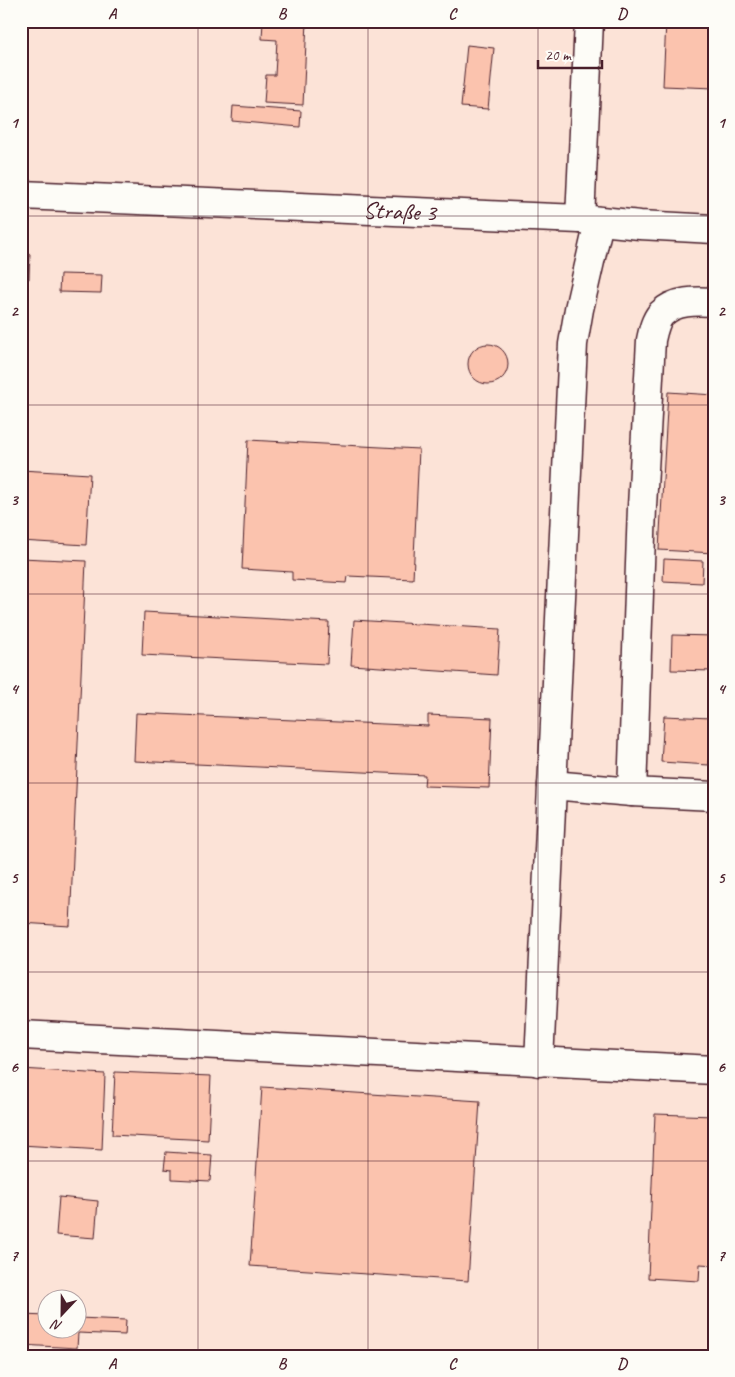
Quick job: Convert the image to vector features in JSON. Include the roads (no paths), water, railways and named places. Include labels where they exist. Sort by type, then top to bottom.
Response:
[{"type":"lane","points":[[539,1062],[573,344],[589,220],[590,21]]},
{"type":"lane","name":"Straße 3","points":[[21,195],[589,220],[714,229]]},
{"type":"lane","points":[[632,792],[642,507],[651,340],[660,314],[674,306],[693,301],[714,302]]},
{"type":"lane","points":[[552,785],[632,792],[714,796]]},
{"type":"lane","points":[[21,1035],[714,1070]]}]
